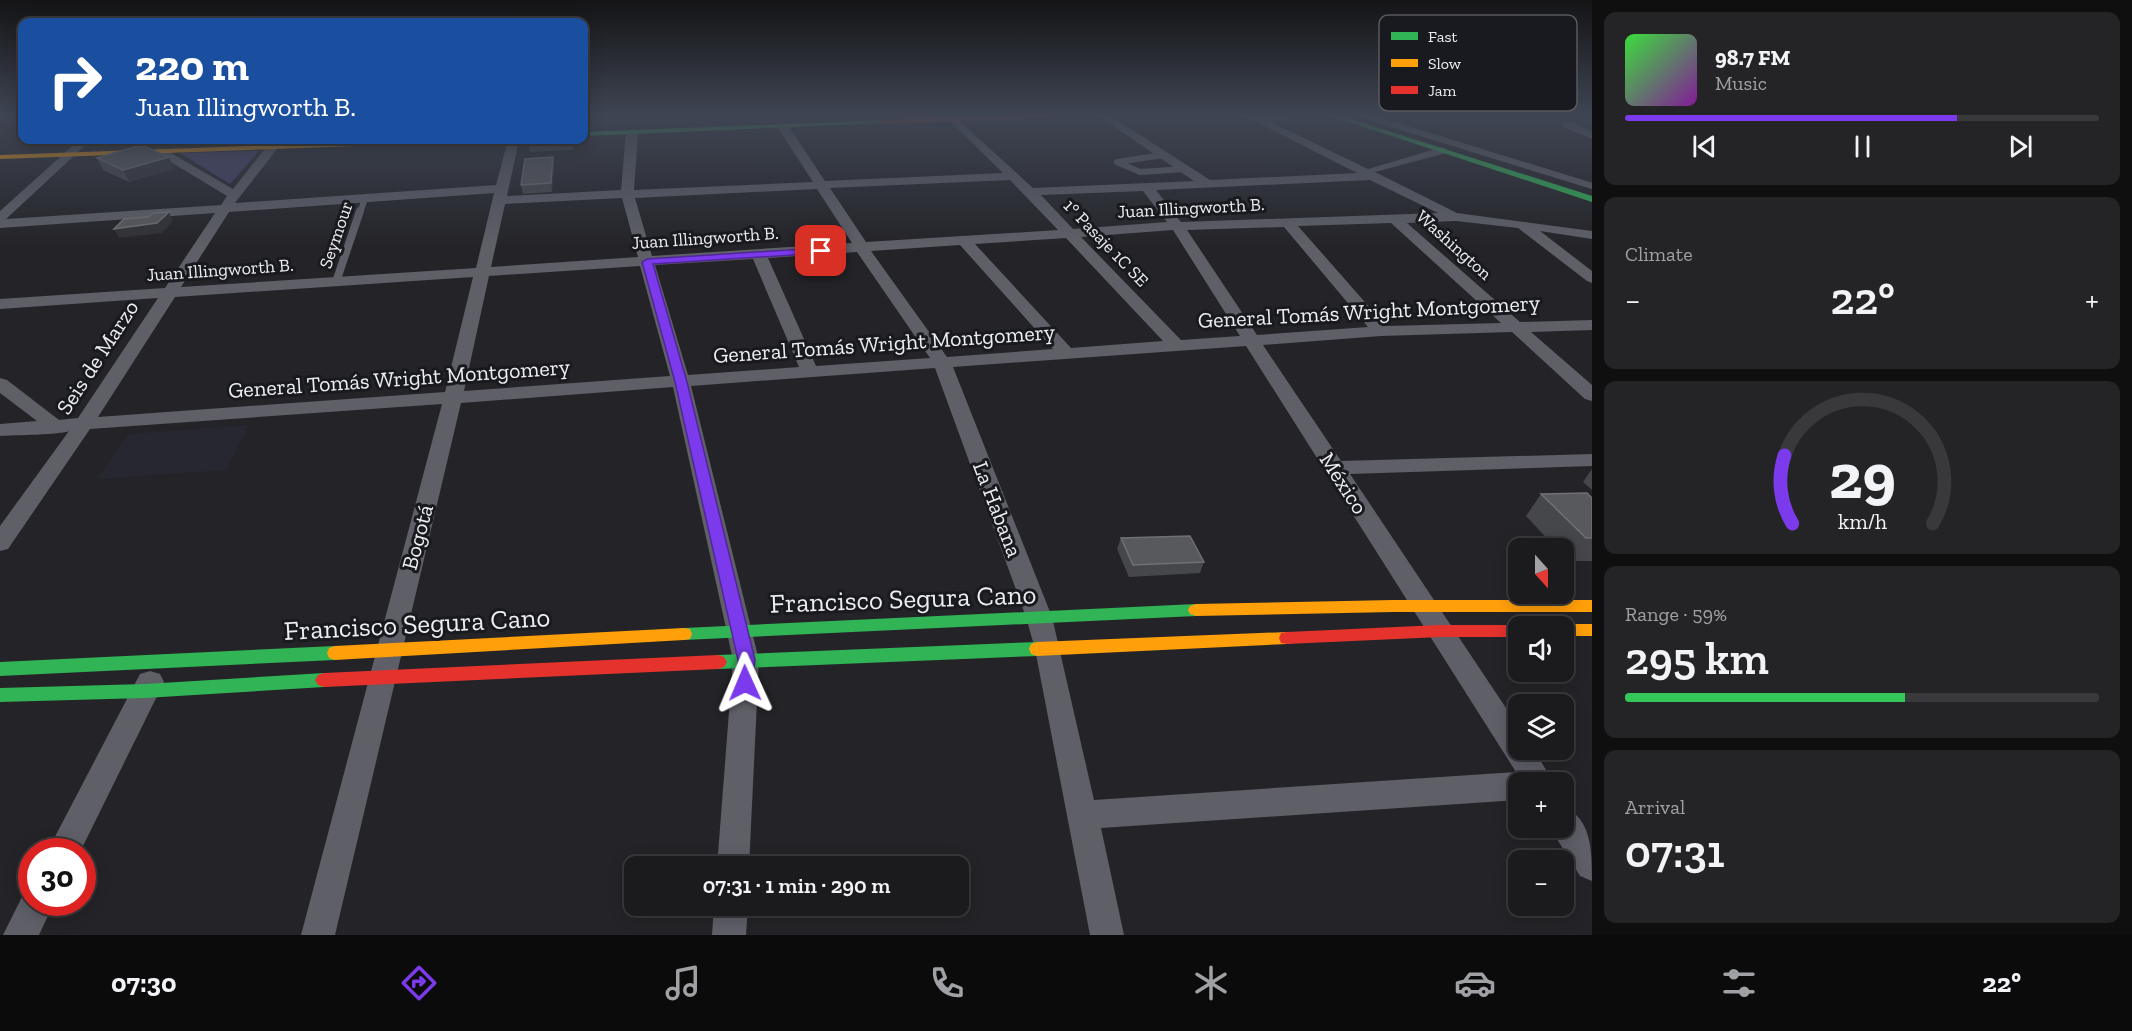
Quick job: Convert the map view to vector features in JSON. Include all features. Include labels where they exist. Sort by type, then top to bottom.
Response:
[{"type":"main road","points":[[1466,159],[1592,199]]},
{"type":"main road","points":[[1496,159],[1592,191]]},
{"type":"main road","name":"Francisco Segura Cano","points":[[0,695],[145,691],[385,663],[738,629],[1422,604],[1592,606]]},
{"type":"main road","points":[[1574,630],[1592,630]]},
{"type":"main road","name":"Francisco Segura Cano","points":[[0,669],[160,663],[746,660],[1440,631],[1508,631]]},
{"type":"street","points":[[0,218],[64,159]]},
{"type":"street","points":[[171,159],[229,201]]},
{"type":"street","name":"Seis de Marzo","points":[[0,543],[78,432],[166,294],[229,201],[263,159]]},
{"type":"street","name":"Bogotá","points":[[318,935],[453,398],[508,159]]},
{"type":"street","points":[[630,159],[627,194],[681,382],[746,660],[734,856]]},
{"type":"street","name":"La Habana","points":[[805,159],[862,248],[942,363],[1039,617],[1048,649],[1107,935]]},
{"type":"street","name":"1° Pasaje 1C SE","points":[[995,159],[1071,234],[1177,346]]},
{"type":"street","points":[[1169,159],[1208,184]]},
{"type":"street","points":[[1344,159],[1456,217]]},
{"type":"street","points":[[1030,192],[1208,184],[1373,172],[1417,159]]},
{"type":"street","points":[[0,224],[229,201],[627,194],[1013,176]]},
{"type":"street","name":"México","points":[[1146,186],[1177,226],[1532,772]]},
{"type":"street","name":"Juan Illingworth B.","points":[[0,304],[1177,226],[1456,217],[1592,235]]},
{"type":"street","name":"Washington","points":[[1396,220],[1592,395]]},
{"type":"street","points":[[1288,223],[1381,331]]},
{"type":"street","points":[[1522,224],[1592,278]]},
{"type":"street","points":[[965,241],[1067,354]]},
{"type":"street","points":[[759,255],[810,372]]},
{"type":"street","name":"General Tomás Wright Montgomery","points":[[0,430],[56,426],[78,432],[453,398],[1381,331],[1592,325]]},
{"type":"street","points":[[0,384],[56,426]]},
{"type":"street","points":[[1334,468],[1592,460]]},
{"type":"street","points":[[70,838],[160,663]]},
{"type":"street","points":[[1081,815],[1508,787]]},
{"type":"street","points":[[1574,838],[1592,865]]},
{"type":"street","points":[[20,935],[30,916]]},
{"type":"street","points":[[729,935],[730,916]]},
{"type":"lane","points":[[1139,159],[1117,162],[1125,168],[1140,172],[1185,169]]},
{"type":"lane","points":[[1499,159],[1592,186]]},
{"type":"lane","points":[[1519,159],[1592,181]]},
{"type":"lane","name":"Seymour","points":[[336,282],[365,198]]},
{"type":"shaded area","points":[[189,159],[252,159],[230,184]]},
{"type":"shaded area","points":[[249,425],[226,470],[97,479],[129,434]]},
{"type":"building","points":[[98,159],[163,159],[123,170]]},
{"type":"building","points":[[525,159],[553,159],[551,183],[521,185]]},
{"type":"building","points":[[169,212],[157,223],[114,229],[124,219]]},
{"type":"building","points":[[1587,493],[1592,498],[1592,538],[1586,538],[1541,494]]},
{"type":"building","points":[[1190,536],[1204,562],[1133,565],[1121,538]]},
{"type":"traffic: fast","points":[[1467,159],[1592,199]]},
{"type":"traffic: fast","points":[[684,634],[1196,610]]},
{"type":"traffic: fast","points":[[718,662],[1037,649]]},
{"type":"traffic: fast","points":[[0,669],[335,653]]},
{"type":"traffic: fast","points":[[0,695],[145,691],[324,680]]},
{"type":"traffic: slow","points":[[1196,610],[1393,606],[1592,606]]},
{"type":"traffic: slow","points":[[1574,630],[1592,630]]},
{"type":"traffic: slow","points":[[335,653],[684,634]]},
{"type":"traffic: slow","points":[[1037,649],[1287,638]]},
{"type":"traffic: jam","points":[[1287,638],[1440,631],[1508,631]]},
{"type":"traffic: jam","points":[[324,680],[718,662]]},
{"type":"route","points":[[745,683],[746,660],[681,382],[647,262],[821,251]]}]
